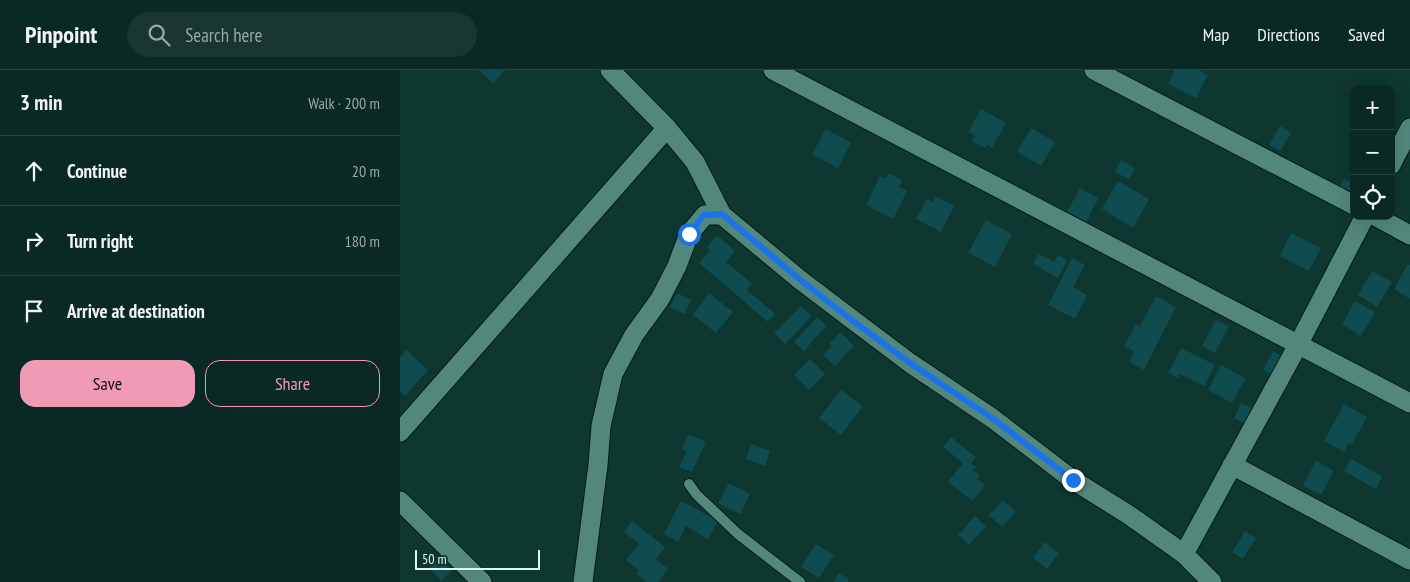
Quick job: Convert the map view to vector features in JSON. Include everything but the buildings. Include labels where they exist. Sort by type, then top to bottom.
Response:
[{"type":"street","points":[[773,70],[1410,403]]},
{"type":"street","points":[[1094,70],[1350,203]]},
{"type":"street","points":[[611,71],[667,128],[695,162],[722,214],[798,278],[910,363],[992,418],[1073,480],[1129,515],[1184,554],[1202,578]]},
{"type":"street","points":[[400,432],[667,128]]},
{"type":"street","points":[[1395,156],[1410,128]]},
{"type":"street","points":[[583,582],[601,426],[613,374],[634,335],[660,299],[677,266],[689,234],[704,215],[722,214]]},
{"type":"street","points":[[1184,554],[1298,345],[1363,220]]},
{"type":"street","points":[[1382,220],[1410,235]]},
{"type":"street","points":[[1232,465],[1410,560]]},
{"type":"street","points":[[400,501],[482,582]]},
{"type":"lane","points":[[689,484],[696,494],[738,534],[800,582]]},
{"type":"route","points":[[689,234],[704,215],[722,214],[849,318],[910,363],[992,418],[1073,480]]}]
